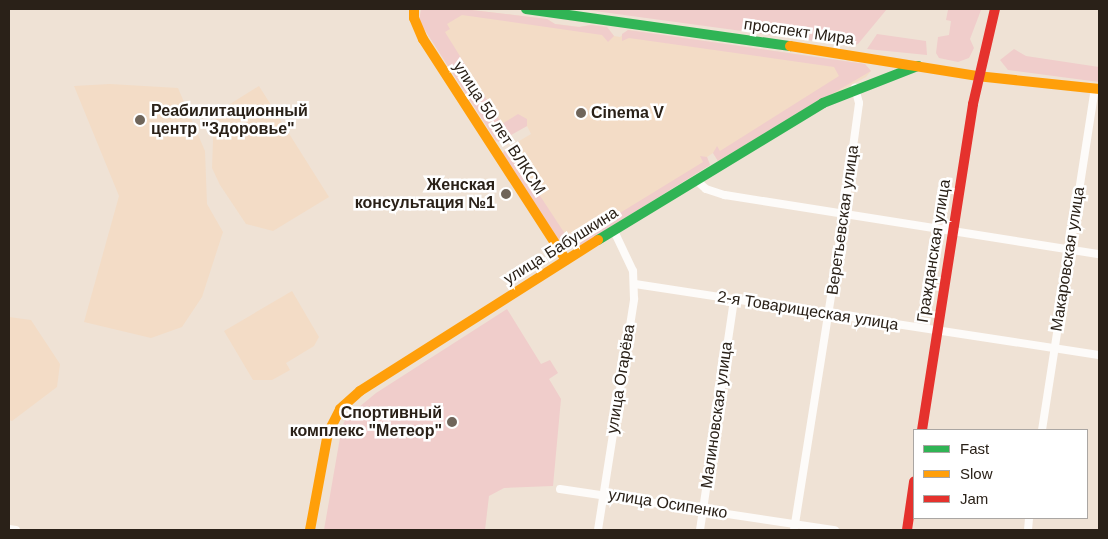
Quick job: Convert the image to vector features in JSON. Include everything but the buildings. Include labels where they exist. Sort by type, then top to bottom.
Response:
[{"type":"street","name":"улица 50 лет ВЛКСМ","points":[[414,9],[414,18],[424,38],[566,260]]},
{"type":"street","name":"проспект Мира","points":[[526,9],[871,57],[978,76],[1097,89]]},
{"type":"street","name":"Гражданская улица","points":[[922,429],[952,230],[978,76],[994,9]]},
{"type":"street","points":[[868,83],[883,69],[879,62],[871,57]]},
{"type":"street","name":"улица Бабушкина","points":[[310,530],[328,433],[345,404],[368,386],[566,260],[823,104],[855,88],[918,66]]},
{"type":"street","name":"Веретьевская улица","points":[[795,527],[830,314],[844,213],[859,103],[855,88]]},
{"type":"street","name":"Макаровская улица","points":[[1042,429],[1053,348],[1097,89]]},
{"type":"street","points":[[696,180],[706,189],[725,195],[1099,254]]},
{"type":"street","name":"улица Огарёва","points":[[598,530],[635,284],[629,259],[614,231]]},
{"type":"street","name":"2-я Товарищеская улица","points":[[635,284],[1099,355]]},
{"type":"street","name":"Малиновская улица","points":[[700,530],[734,300]]},
{"type":"street","name":"улица Осипенко","points":[[560,489],[703,510],[795,527],[835,530]]},
{"type":"street","points":[[907,530],[913,489]]},
{"type":"street","points":[[9,529],[16,530]]},
{"type":"shaded area","points":[[421,9],[463,9],[547,19],[555,24],[579,27],[591,25],[607,27],[614,36],[620,37],[628,30],[865,64],[871,71],[866,77],[761,134],[732,155],[718,161],[713,153],[707,157],[710,165],[571,248],[562,244],[504,150],[531,134],[527,126],[496,141]]},
{"type":"shaded area","points":[[421,9],[463,9],[547,19],[555,24],[579,27],[591,25],[607,27],[614,36],[608,42],[602,35],[462,15],[447,24],[450,29],[445,32],[502,124],[518,114],[527,119],[527,126],[499,142],[496,141],[419,21]]},
{"type":"shaded area","points":[[580,9],[887,9],[858,44],[852,46]]},
{"type":"shaded area","points":[[984,9],[981,10],[970,39],[974,48],[969,58],[958,62],[939,58],[936,53],[938,37],[949,35],[951,21],[946,20],[948,10]]},
{"type":"shaded area","points":[[628,30],[865,64],[871,71],[718,161],[713,153],[717,146],[720,151],[839,76],[834,67],[629,38],[622,41],[622,34]]},
{"type":"shaded area","points":[[877,34],[926,41],[927,55],[867,49]]},
{"type":"shaded area","points":[[1014,49],[1026,56],[1099,67],[1099,82],[1008,70],[1000,60]]},
{"type":"shaded area","points":[[110,84],[178,88],[205,151],[207,204],[223,232],[202,297],[182,327],[151,338],[84,322],[119,196],[74,86]]},
{"type":"shaded area","points":[[259,86],[329,197],[273,231],[246,224],[220,185],[212,168],[214,114]]},
{"type":"shaded area","points":[[508,147],[571,243],[703,162],[700,156],[707,157],[710,165],[577,248],[571,248],[558,241],[502,154]]},
{"type":"shaded area","points":[[292,291],[319,337],[314,346],[286,363],[290,370],[272,380],[253,380],[224,331]]},
{"type":"shaded area","name":"Спортивный комплекс \"Метеор\"","points":[[507,309],[541,364],[550,360],[558,373],[549,379],[561,399],[553,486],[504,488],[489,496],[485,530],[324,530],[342,426],[347,417],[376,393]]},
{"type":"shaded area","points":[[9,317],[31,320],[60,364],[57,387],[12,421],[9,420]]},
{"type":"traffic: fast","points":[[526,9],[790,46]]},
{"type":"traffic: fast","points":[[598,240],[823,103],[918,66]]},
{"type":"traffic: slow","points":[[414,9],[414,18],[423,39],[566,260]]},
{"type":"traffic: slow","points":[[790,46],[977,76],[1099,89]]},
{"type":"traffic: slow","points":[[310,530],[328,433],[340,409],[360,391],[598,240]]},
{"type":"traffic: jam","points":[[922,429],[973,104],[995,9]]},
{"type":"traffic: jam","points":[[907,530],[913,489]]},
{"type":"place","name":"Cinema V","points":[[581,113]]},
{"type":"place","name":"Реабилитационный центр \"Здоровье\"","points":[[140,120]]},
{"type":"place","name":"Женская консультация №1","points":[[506,194]]},
{"type":"place","name":"Спортивный комплекс \"Метеор\"","points":[[452,422]]}]
